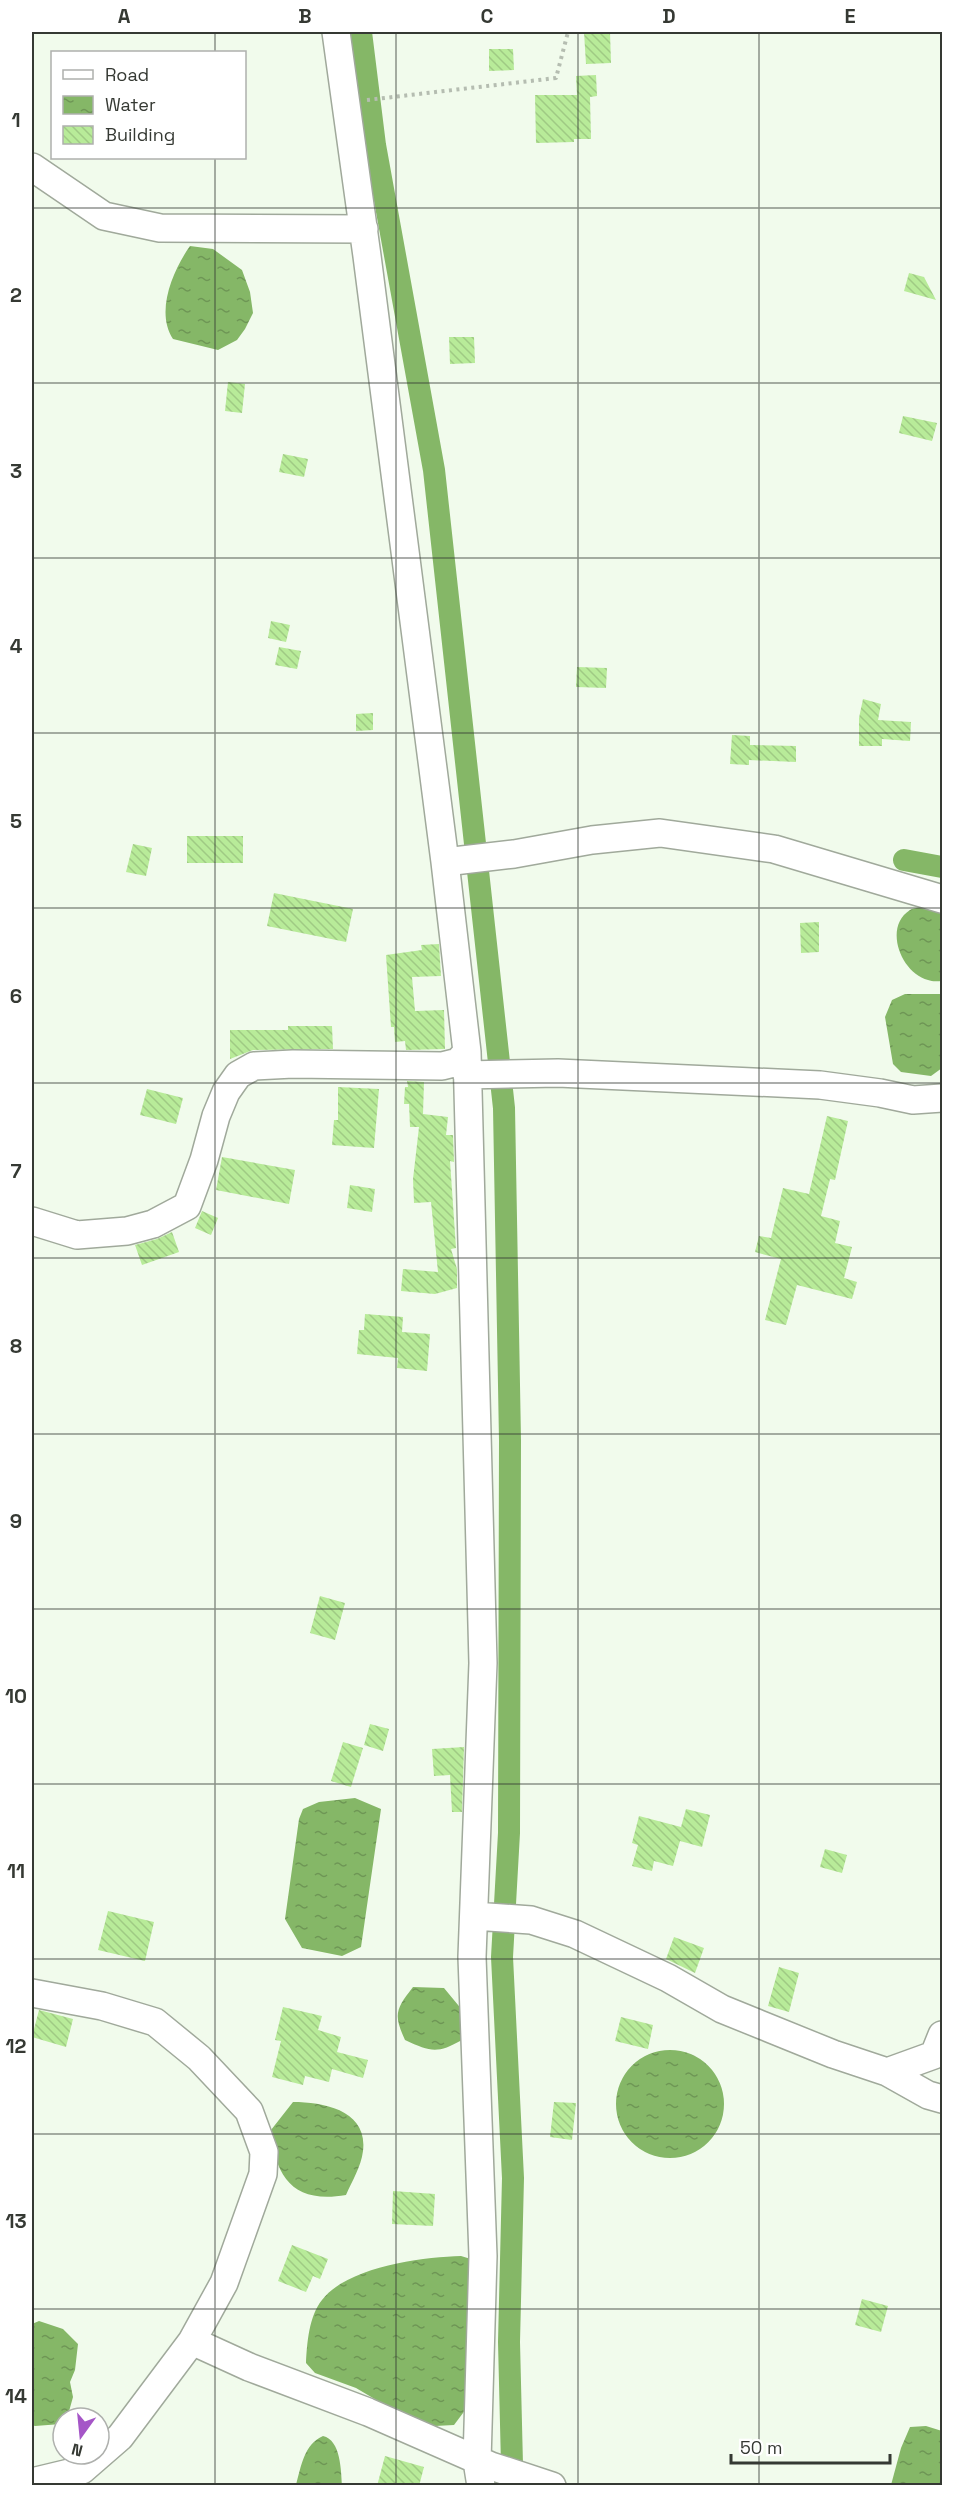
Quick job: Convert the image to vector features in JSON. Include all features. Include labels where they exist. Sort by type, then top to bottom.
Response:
[{"type":"street","points":[[336,32],[445,862],[467,1064],[483,1663],[472,1956],[483,2256],[483,2471]]},
{"type":"street","points":[[32,167],[104,216],[160,228],[363,229]]},
{"type":"street","points":[[445,862],[514,854],[592,840],[660,833],[774,849],[942,899]]},
{"type":"street","points":[[32,1221],[77,1235],[127,1232],[153,1224],[187,1206],[226,1092],[238,1075],[254,1066],[293,1064],[442,1066],[458,1062],[558,1073],[820,1084],[913,1100],[942,1098]]},
{"type":"street","points":[[474,1916],[531,1920],[585,1939],[668,1978],[722,2009],[833,2054],[887,2072],[928,2095],[942,2099]]},
{"type":"street","points":[[32,1993],[102,2006],[155,2022],[199,2058],[249,2111],[264,2152],[263,2174],[224,2283],[192,2341],[120,2437],[82,2470],[32,2482]]},
{"type":"street","points":[[887,2072],[934,2055],[942,2035]]},
{"type":"street","points":[[192,2341],[249,2367],[368,2412],[483,2471],[547,2483]]},
{"type":"path","points":[[366,100],[556,78],[568,32]]},
{"type":"water","points":[[190,246],[213,249],[242,270],[250,292],[253,313],[245,329],[237,340],[218,350],[173,339],[168,328],[166,304],[168,291]]},
{"type":"water","points":[[929,907],[942,910],[942,981],[928,980],[918,976],[903,959],[897,938],[902,918],[910,910]]},
{"type":"water","points":[[905,994],[942,994],[942,1068],[931,1076],[901,1072],[893,1064],[885,1017],[892,1000]]},
{"type":"water","points":[[355,1798],[381,1809],[361,1947],[342,1956],[302,1948],[285,1919],[299,1819],[303,1809],[319,1802]]},
{"type":"water","points":[[413,1987],[444,1988],[463,2011],[462,2040],[446,2048],[434,2050],[405,2040],[399,2024],[398,2012]]},
{"type":"water","points":[[670,2050],[691,2054],[708,2066],[720,2083],[724,2104],[720,2125],[708,2142],[691,2154],[670,2158],[649,2154],[632,2142],[620,2125],[616,2104],[620,2083],[632,2066],[649,2054]]},
{"type":"water","points":[[293,2102],[331,2107],[351,2118],[359,2126],[363,2137],[362,2157],[346,2195],[328,2197],[300,2191],[290,2184],[283,2174],[277,2162],[271,2130]]},
{"type":"water","points":[[461,2256],[474,2260],[466,2409],[454,2425],[435,2426],[378,2401],[356,2388],[315,2373],[306,2363],[308,2338],[314,2314],[322,2300],[334,2289],[349,2279],[386,2266]]},
{"type":"water","points":[[39,2321],[63,2329],[78,2344],[75,2370],[70,2382],[73,2397],[70,2406],[51,2406],[51,2425],[32,2425],[32,2324]]},
{"type":"water","points":[[926,2426],[942,2431],[942,2485],[891,2485],[901,2448],[910,2427]]},
{"type":"water","points":[[323,2436],[333,2443],[337,2450],[342,2485],[296,2485],[307,2450],[311,2444]]},
{"type":"building","points":[[584,32],[610,32],[611,63],[586,64]]},
{"type":"building","points":[[489,49],[513,49],[514,70],[489,71]]},
{"type":"building","points":[[596,75],[597,96],[590,97],[591,139],[536,143],[535,95],[577,95],[576,76]]},
{"type":"building","points":[[909,273],[924,277],[936,300],[904,291]]},
{"type":"building","points":[[449,337],[474,337],[475,363],[450,364]]},
{"type":"building","points":[[228,382],[245,384],[242,413],[225,411]]},
{"type":"building","points":[[903,416],[937,423],[932,441],[899,433]]},
{"type":"building","points":[[283,454],[308,459],[304,477],[279,472]]},
{"type":"building","points":[[271,621],[290,625],[286,642],[268,638]]},
{"type":"building","points":[[279,647],[301,651],[297,669],[275,665]]},
{"type":"building","points":[[577,667],[607,668],[606,688],[576,687]]},
{"type":"building","points":[[863,699],[881,704],[878,720],[911,722],[910,741],[882,739],[882,746],[859,746],[859,718]]},
{"type":"building","points":[[373,713],[373,730],[356,731],[356,714]]},
{"type":"building","points":[[732,735],[750,736],[750,745],[796,746],[796,762],[749,760],[749,765],[730,764]]},
{"type":"building","points":[[187,836],[243,836],[243,863],[187,863]]},
{"type":"building","points":[[133,844],[152,848],[146,876],[126,872]]},
{"type":"building","points":[[274,893],[353,909],[346,942],[267,926]]},
{"type":"building","points":[[819,922],[819,952],[801,953],[800,923]]},
{"type":"building","points":[[439,944],[441,976],[412,977],[415,1011],[444,1010],[445,1049],[406,1050],[405,1041],[395,1042],[394,1027],[391,1027],[386,955],[422,950],[421,945]]},
{"type":"building","points":[[288,1026],[332,1026],[333,1049],[253,1050],[230,1059],[230,1030],[288,1030]]},
{"type":"building","points":[[407,1081],[424,1082],[423,1114],[448,1117],[446,1135],[453,1135],[454,1162],[450,1161],[456,1248],[451,1249],[457,1269],[457,1288],[435,1294],[401,1291],[403,1269],[438,1272],[431,1202],[414,1203],[413,1179],[419,1127],[410,1127],[409,1104],[404,1104]]},
{"type":"building","points":[[338,1087],[379,1089],[374,1148],[332,1145],[334,1120],[338,1120]]},
{"type":"building","points":[[147,1089],[183,1098],[176,1124],[140,1115]]},
{"type":"building","points":[[827,1116],[848,1121],[835,1180],[830,1179],[821,1216],[840,1221],[835,1243],[852,1247],[844,1278],[857,1282],[852,1299],[797,1285],[786,1325],[765,1320],[781,1259],[755,1252],[759,1236],[771,1238],[783,1188],[809,1194]]},
{"type":"building","points":[[222,1157],[295,1170],[289,1204],[216,1190]]},
{"type":"building","points":[[350,1185],[375,1189],[372,1212],[347,1208]]},
{"type":"building","points":[[202,1211],[218,1218],[211,1235],[195,1228]]},
{"type":"building","points":[[172,1232],[179,1252],[142,1265],[135,1245]]},
{"type":"building","points":[[365,1314],[403,1317],[402,1332],[430,1334],[427,1371],[397,1368],[398,1358],[357,1354],[359,1330],[364,1330]]},
{"type":"building","points":[[320,1596],[345,1603],[335,1640],[310,1633]]},
{"type":"building","points":[[370,1724],[389,1729],[383,1751],[364,1745]]},
{"type":"building","points":[[343,1742],[363,1748],[351,1787],[331,1781]]},
{"type":"building","points":[[464,1747],[462,1812],[452,1812],[450,1775],[434,1776],[432,1749]]},
{"type":"building","points":[[686,1809],[710,1815],[702,1847],[680,1841],[673,1866],[654,1861],[652,1871],[632,1866],[638,1845],[632,1843],[639,1816],[681,1827]]},
{"type":"building","points":[[825,1849],[847,1855],[842,1873],[820,1867]]},
{"type":"building","points":[[108,1911],[154,1922],[145,1961],[98,1950]]},
{"type":"building","points":[[674,1937],[704,1948],[695,1973],[666,1959]]},
{"type":"building","points":[[779,1967],[799,1973],[789,2012],[768,2006]]},
{"type":"building","points":[[283,2007],[322,2016],[318,2030],[341,2037],[337,2052],[368,2060],[363,2078],[332,2069],[329,2082],[305,2076],[303,2085],[272,2077],[281,2041],[275,2040]]},
{"type":"building","points":[[39,2010],[73,2019],[66,2047],[32,2037]]},
{"type":"building","points":[[621,2017],[653,2025],[648,2049],[615,2041]]},
{"type":"building","points":[[554,2102],[576,2103],[572,2140],[550,2137]]},
{"type":"building","points":[[393,2191],[435,2194],[433,2226],[392,2224]]},
{"type":"building","points":[[292,2245],[328,2259],[320,2279],[313,2276],[306,2292],[278,2281]]},
{"type":"building","points":[[862,2299],[888,2306],[881,2332],[855,2325]]},
{"type":"building","points":[[385,2456],[424,2467],[419,2486],[377,2486]]},
{"type":"waterway","points":[[361,32],[375,145],[434,470],[504,1108],[510,1440],[509,1833],[502,1957],[513,2178],[509,2342],[512,2465],[517,2486]]},
{"type":"waterway","points":[[904,860],[942,867]]}]
